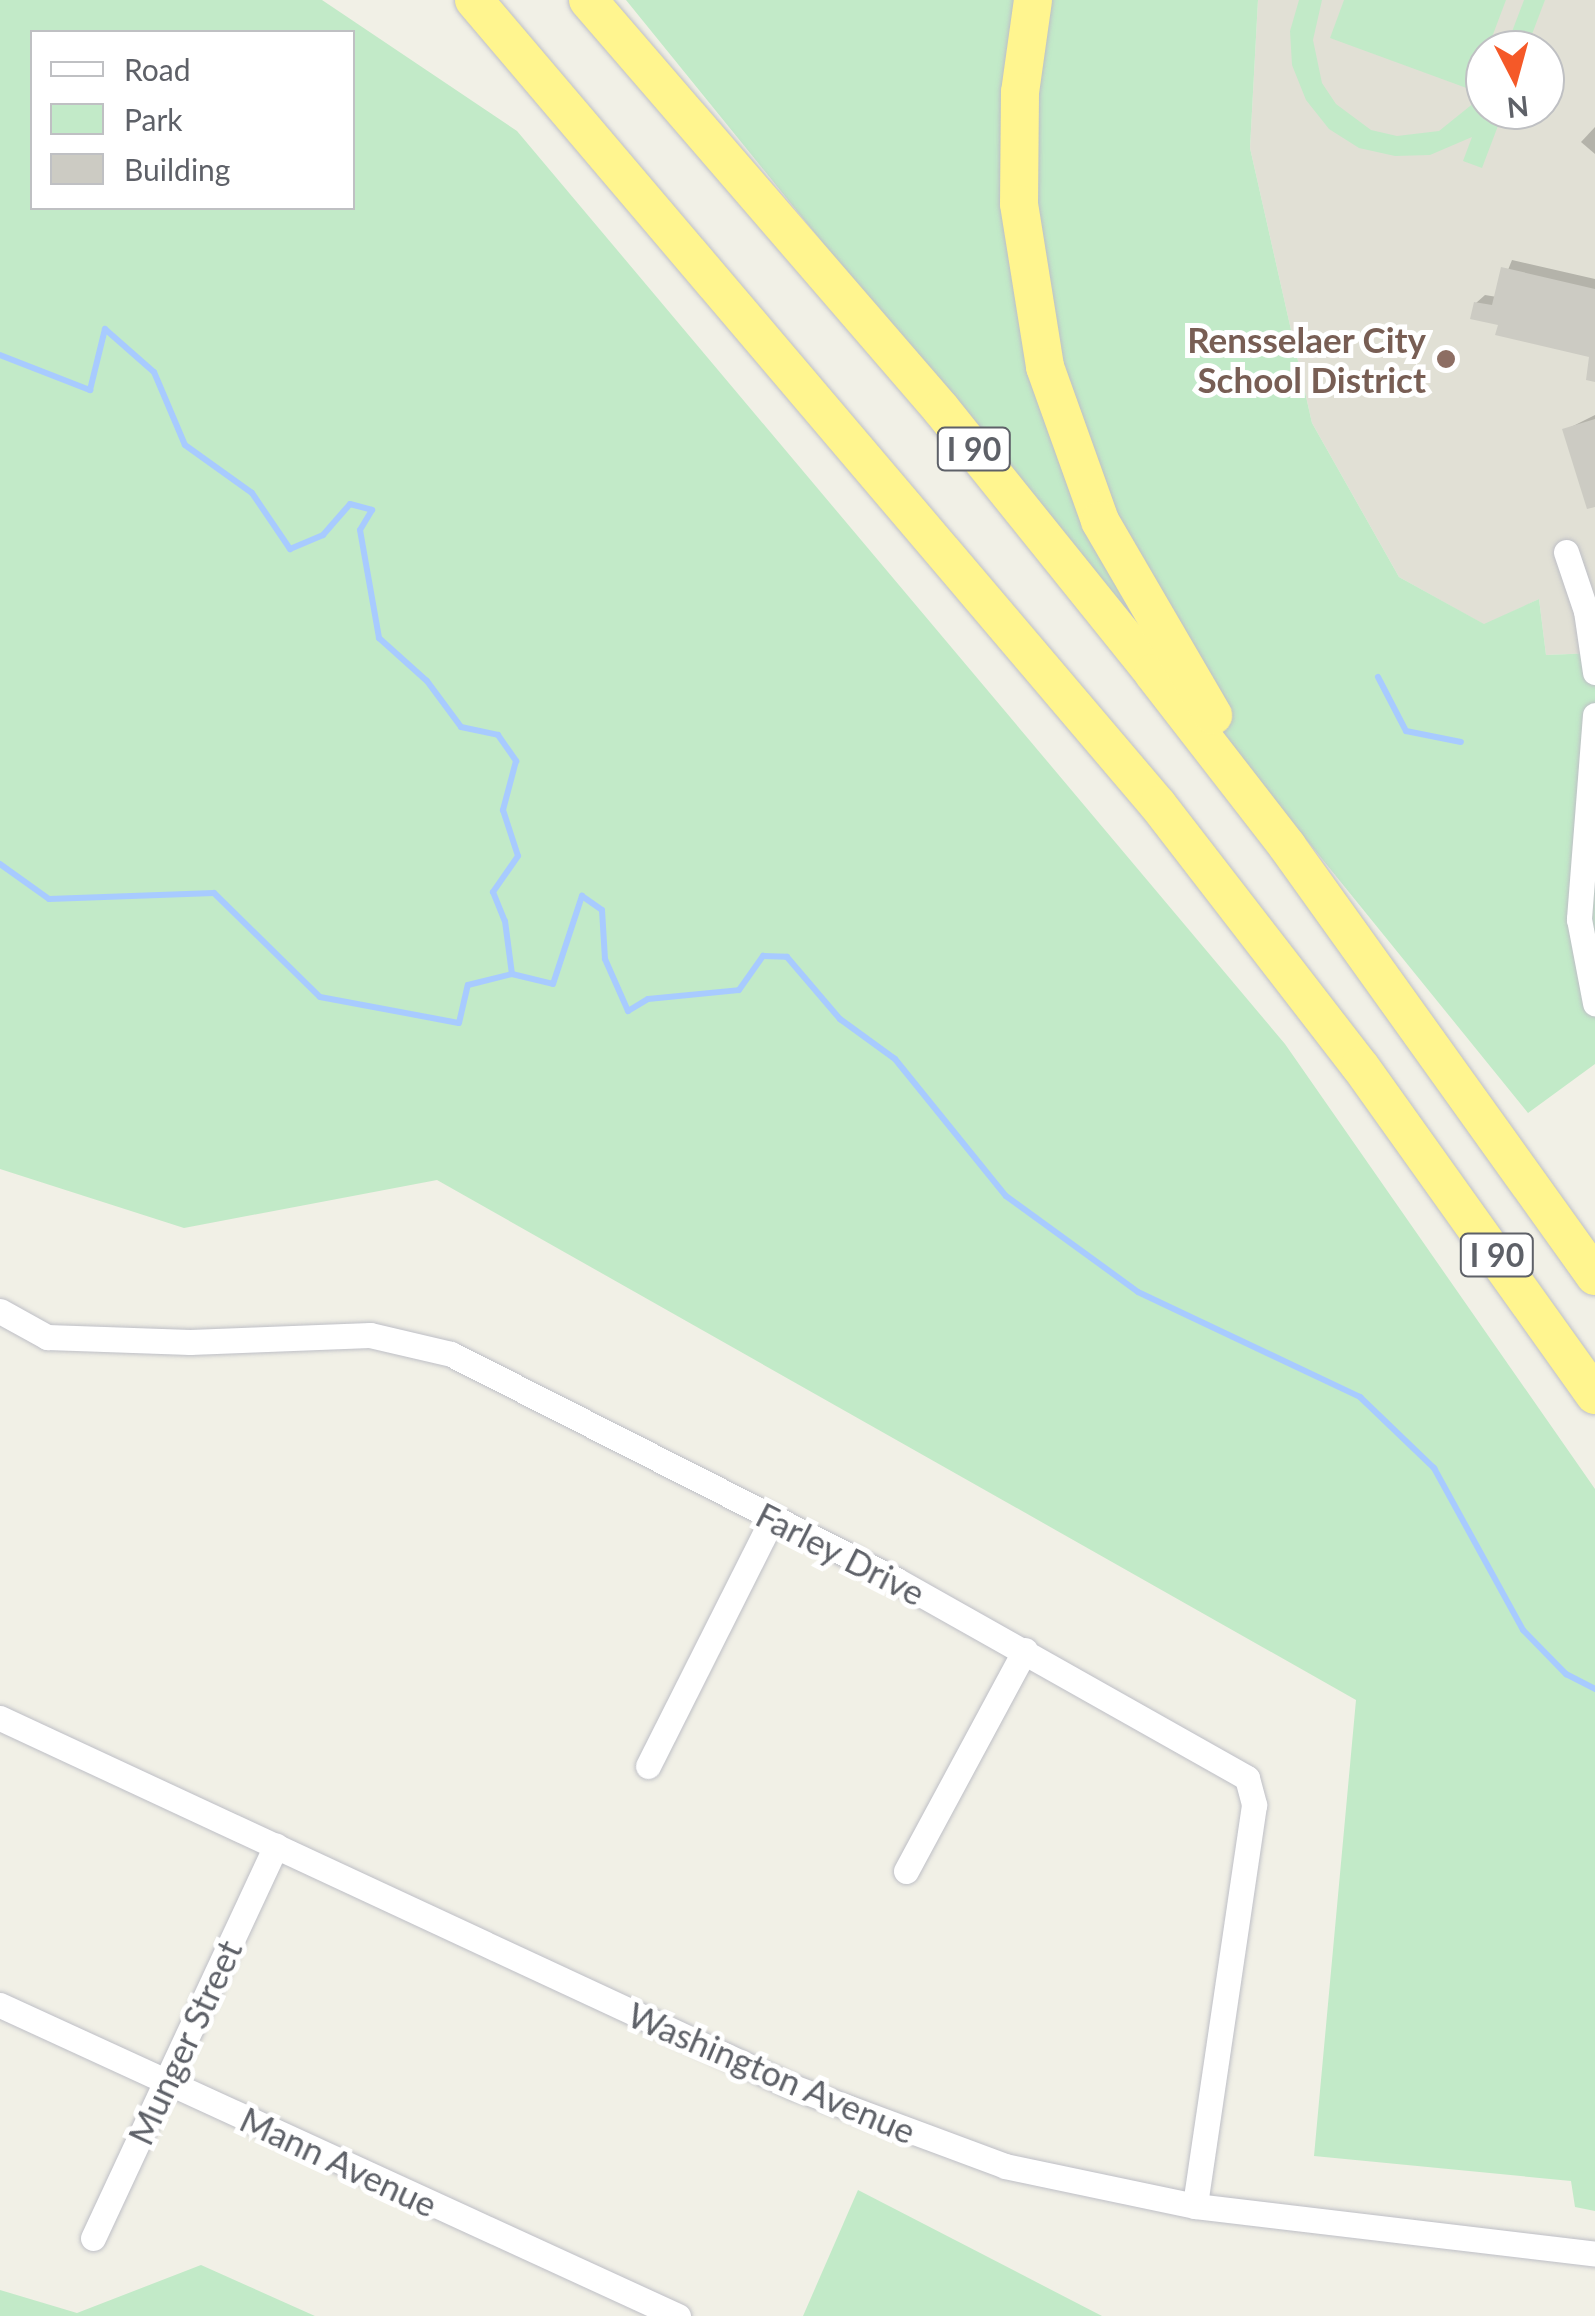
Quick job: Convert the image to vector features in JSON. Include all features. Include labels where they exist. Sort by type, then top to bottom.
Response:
[{"type":"highway","name":"I 90","points":[[472,0],[1146,790],[1360,1066],[1595,1394]]},
{"type":"highway","name":"I 90","points":[[588,0],[1014,498],[1339,916],[1595,1276]]},
{"type":"highway","points":[[1033,0],[1020,92],[1019,204],[1032,310],[1060,420],[1124,570],[1339,916]]},
{"type":"street","points":[[1566,552],[1586,610],[1595,672]]},
{"type":"street","points":[[1595,716],[1579,919],[1595,1003]]},
{"type":"street","name":"Farley Drive","points":[[0,1311],[46,1336],[190,1342],[370,1335],[451,1354],[1025,1650],[1247,1778],[1253,1790],[1195,2206]]},
{"type":"street","points":[[648,1766],[773,1518]]},
{"type":"street","points":[[906,1871],[1025,1650]]},
{"type":"street","name":"Washington Avenue","points":[[0,1718],[876,2122],[1005,2166],[1195,2206],[1595,2254]]},
{"type":"street","name":"Munger Street","points":[[92,2238],[276,1846]]},
{"type":"street","name":"Mann Avenue","points":[[0,2005],[678,2316]]},
{"type":"shaded area","name":"Rensselaer City School District","points":[[1258,0],[1595,0],[1595,653],[1546,655],[1539,599],[1485,625],[1399,577],[1312,423],[1250,148]]},
{"type":"green space","points":[[0,0],[322,0],[517,131],[1285,1044],[1595,1489],[1595,2211],[1575,2207],[1571,2181],[1314,2156],[1356,1700],[437,1180],[184,1228],[0,1169]]},
{"type":"green space","points":[[626,0],[1258,0],[1250,148],[1312,423],[1399,577],[1484,624],[1539,599],[1546,655],[1595,653],[1595,1064],[1528,1113]]},
{"type":"green space","points":[[1299,0],[1322,0],[1313,40],[1322,83],[1336,104],[1371,130],[1397,136],[1439,131],[1465,110],[1465,130],[1496,130],[1482,168],[1463,161],[1472,137],[1430,155],[1395,156],[1359,148],[1329,129],[1306,100],[1292,65],[1290,31]]},
{"type":"green space","points":[[1344,0],[1506,0],[1495,30],[1465,30],[1465,87],[1330,38]]},
{"type":"green space","points":[[1524,0],[1545,0],[1534,30],[1513,30]]},
{"type":"green space","points":[[858,2190],[1102,2316],[803,2316]]},
{"type":"green space","points":[[201,2265],[315,2316],[0,2316],[0,2290],[77,2313]]},
{"type":"building","name":"Rensselaer City School District","points":[[1501,267],[1595,289],[1595,382],[1586,380],[1589,357],[1495,335],[1498,325],[1470,319],[1474,302],[1492,305]]},
{"type":"building","points":[[1595,419],[1595,507],[1587,509],[1562,429]]},
{"type":"waterway","points":[[0,355],[90,390],[105,329],[154,372],[185,445],[252,493],[290,549],[323,535],[350,504],[372,510],[360,530],[379,638],[427,681],[461,727],[498,735],[516,761],[503,810],[518,856],[493,892],[505,921],[512,974],[553,984],[582,896],[602,910],[605,959],[628,1011],[648,999],[739,990],[763,956],[787,957],[840,1019],[895,1059],[1006,1196],[1138,1292],[1360,1397],[1434,1468],[1523,1630],[1566,1674],[1595,1689]]},
{"type":"waterway","points":[[1378,677],[1406,731],[1461,742]]},
{"type":"waterway","points":[[0,864],[49,899],[214,893],[320,997],[459,1023],[468,985],[512,974]]},
{"type":"place","name":"Rensselaer City School District","points":[[1446,359]]}]
